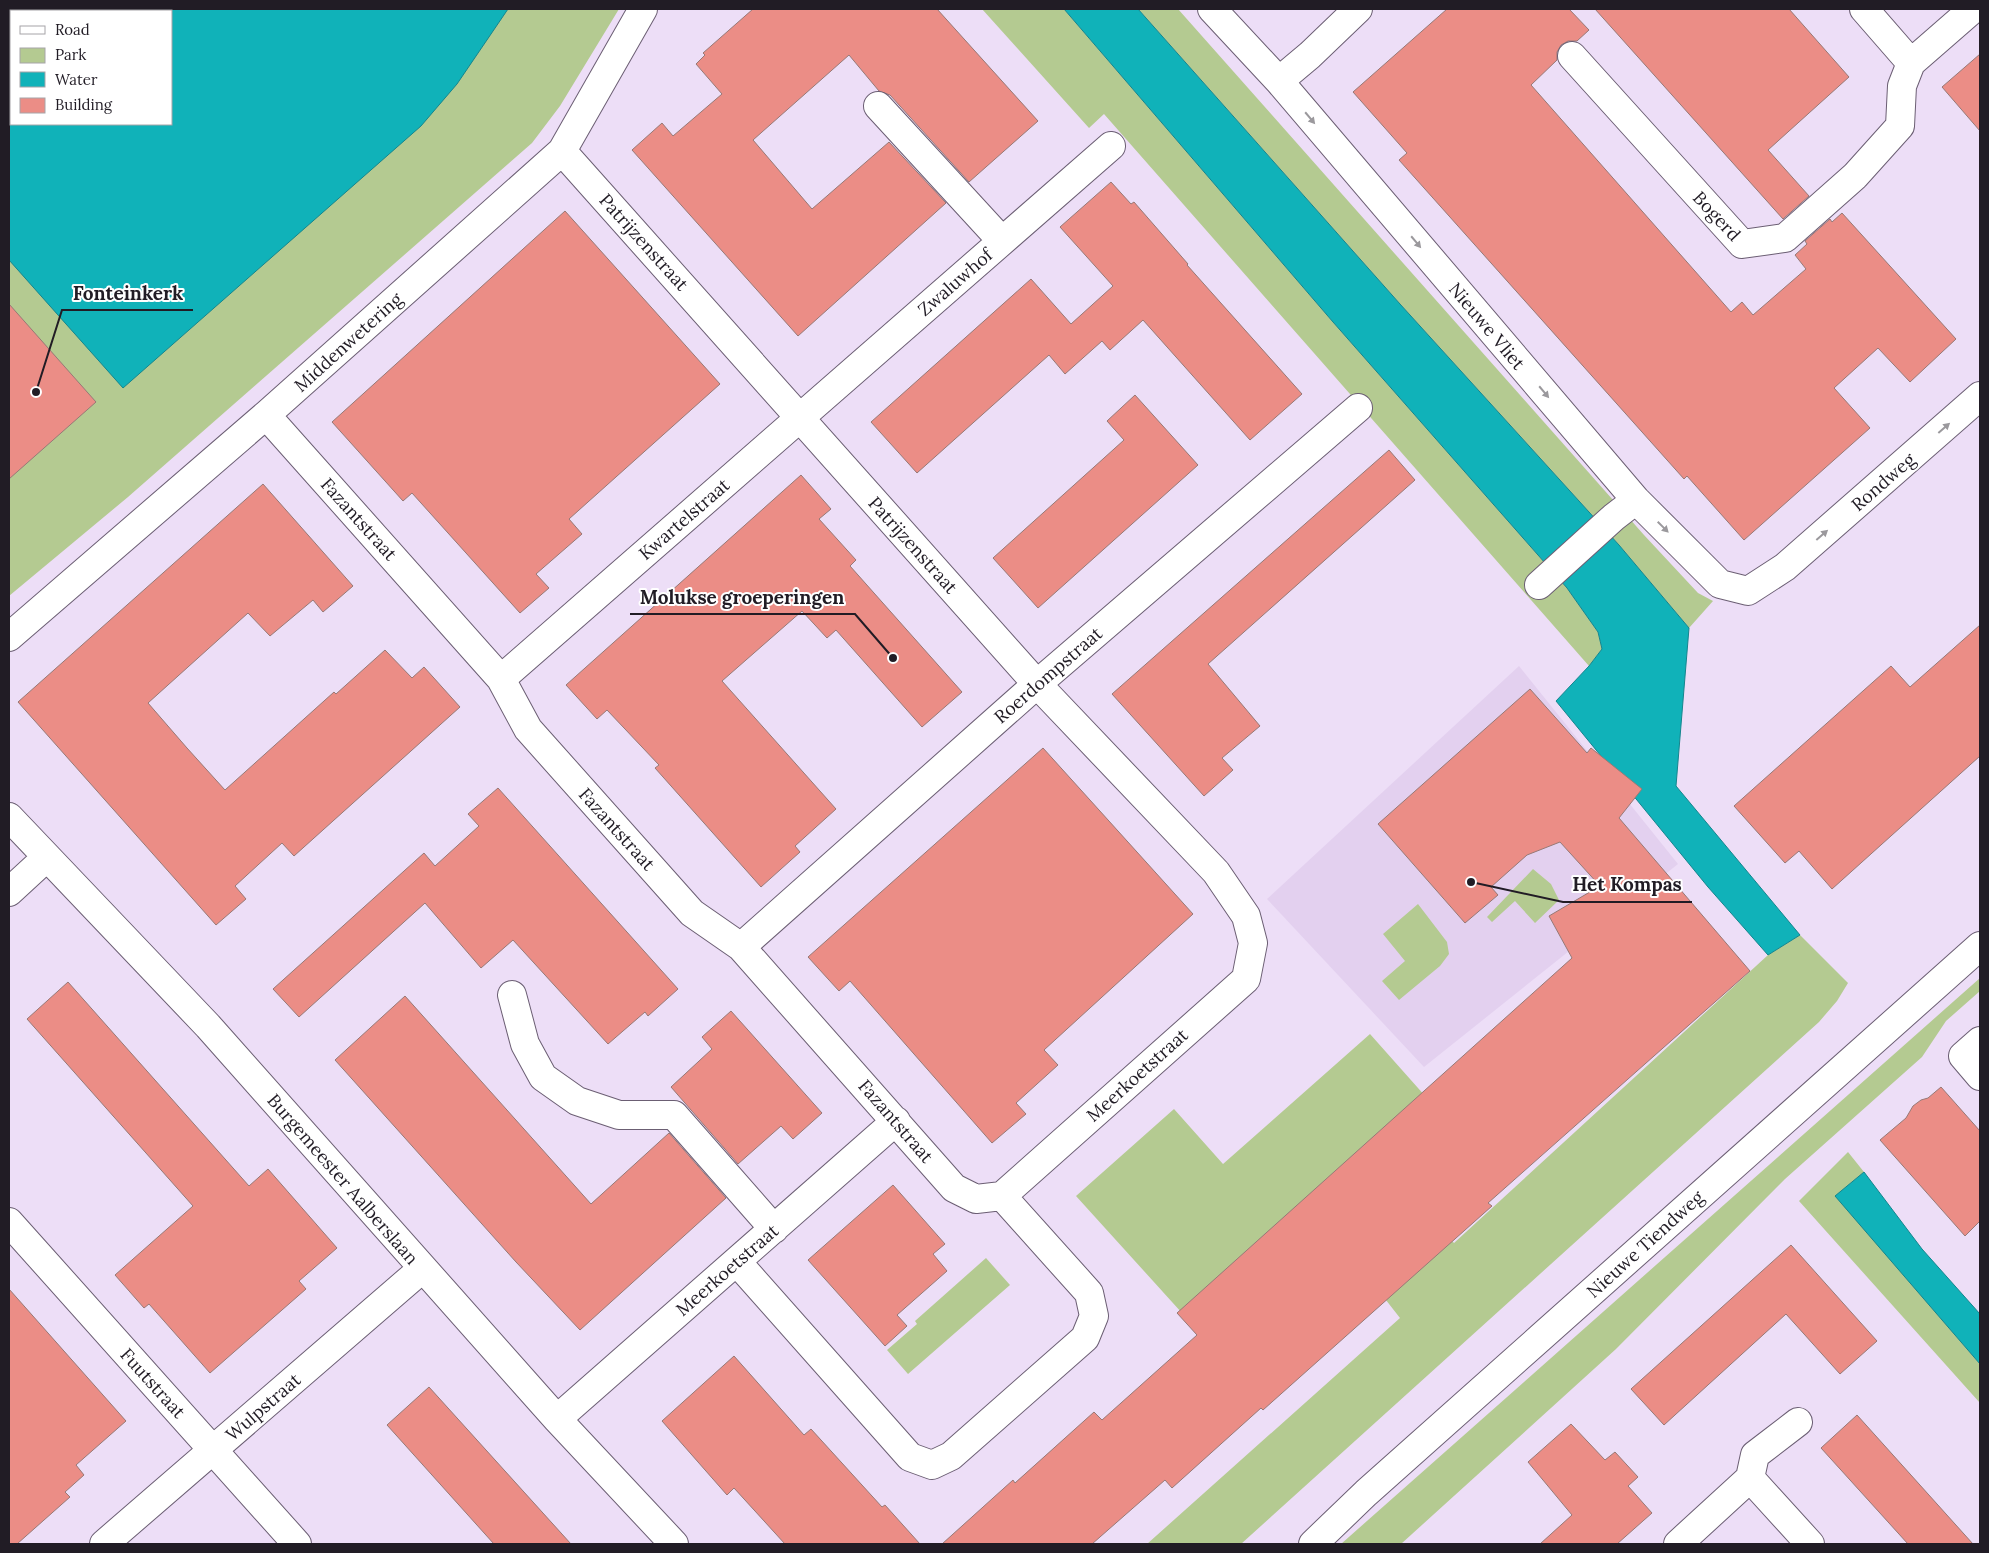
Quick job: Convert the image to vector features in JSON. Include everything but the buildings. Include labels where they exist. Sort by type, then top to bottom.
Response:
[{"type":"street","name":"Middenwetering","points":[[9,637],[266,415],[562,151],[643,9]]},
{"type":"street","name":"Nieuwe Vliet","points":[[1212,9],[1279,81],[1636,500],[1720,584],[1748,591],[1785,567]]},
{"type":"street","points":[[1279,81],[1310,55],[1358,9]]},
{"type":"street","points":[[1864,9],[1911,63]]},
{"type":"street","name":"Bogerd","points":[[1572,56],[1742,244],[1785,238],[1855,176],[1900,126],[1902,86],[1911,63],[1973,9]]},
{"type":"street","points":[[878,106],[1002,241]]},
{"type":"street","name":"Zwaluwhof","points":[[799,418],[1111,146]]},
{"type":"street","name":"Patrijzenstraat","points":[[562,151],[1037,684],[1216,872],[1246,916],[1253,943]]},
{"type":"street","name":"Rondweg","points":[[1785,567],[1980,396]]},
{"type":"street","name":"Roerdompstraat","points":[[741,946],[1037,684],[1358,408]]},
{"type":"street","name":"Fazantstraat","points":[[266,415],[501,679],[528,729],[692,913],[741,946],[954,1188],[976,1199],[1002,1196]]},
{"type":"street","name":"Kwartelstraat","points":[[501,679],[799,418]]},
{"type":"street","points":[[1539,585],[1614,517],[1636,500]]},
{"type":"street","name":"Burgemeester Aalberslaan","points":[[9,817],[208,1026],[422,1269],[557,1419],[674,1544]]},
{"type":"street","points":[[9,892],[47,858]]},
{"type":"street","name":"Meerkoetstraat","points":[[1002,1196],[1246,979],[1253,943]]},
{"type":"street","name":"Nieuwe Tiendweg","points":[[1313,1544],[1366,1493],[1980,946]]},
{"type":"street","points":[[512,995],[525,1044],[543,1077],[576,1101],[619,1115],[674,1115],[774,1229]]},
{"type":"street","points":[[1980,1041],[1963,1056],[1980,1076]]},
{"type":"street","name":"Meerkoetstraat","points":[[557,1419],[896,1121]]},
{"type":"street","points":[[737,1262],[910,1456],[932,1465],[951,1456],[1085,1338],[1094,1316],[1090,1293],[1002,1196]]},
{"type":"street","name":"Fuutstraat","points":[[9,1222],[297,1544]]},
{"type":"street","name":"Wulpstraat","points":[[104,1544],[422,1269]]},
{"type":"street","points":[[1678,1544],[1750,1478],[1755,1455],[1798,1422]]},
{"type":"street","points":[[1750,1478],[1810,1544]]},
{"type":"shaded area","points":[[1519,666],[1678,864],[1424,1067],[1267,899]]},
{"type":"green space","points":[[9,9],[619,9],[560,106],[532,143],[128,497],[9,596]]},
{"type":"green space","points":[[982,9],[1064,9],[1333,322],[1567,588],[1598,632],[1602,649],[1589,666],[1104,114],[1089,128]]},
{"type":"green space","points":[[1138,9],[1178,9],[1644,535],[1698,593],[1713,601],[1689,628],[1619,545],[1400,304]]},
{"type":"green space","points":[[1533,869],[1551,884],[1559,900],[1535,923],[1515,901],[1492,922],[1487,917]]},
{"type":"green space","points":[[1418,904],[1447,942],[1449,954],[1440,966],[1399,1000],[1382,981],[1405,961],[1383,934]]},
{"type":"green space","points":[[1800,935],[1848,983],[1837,1001],[1819,1022],[1241,1544],[1147,1544],[1400,1318],[1382,1295],[1442,1230],[1454,1243],[1768,955]]},
{"type":"green space","points":[[1980,978],[1980,991],[1946,1021],[1922,1057],[1785,1179],[1616,1349],[1401,1544],[1341,1544]]},
{"type":"green space","points":[[1370,1034],[1426,1097],[1182,1313],[1076,1196],[1174,1109],[1223,1164]]},
{"type":"green space","points":[[1848,1152],[1864,1172],[1836,1196],[1980,1364],[1980,1403],[1799,1201]]},
{"type":"green space","points":[[986,1258],[1010,1285],[908,1374],[887,1350],[917,1324],[915,1321]]},
{"type":"water","points":[[508,9],[457,84],[421,126],[123,388],[9,260],[10,88],[10,125],[172,125],[172,10],[102,10]]},
{"type":"water","points":[[1064,9],[1138,9],[1400,304],[1619,545],[1689,628],[1676,786],[1800,935],[1768,955],[1708,887],[1556,701],[1589,666],[1602,649],[1598,632],[1567,588],[1333,322]]},
{"type":"water","points":[[1864,1172],[1922,1249],[1980,1314],[1980,1364],[1835,1196]]},
{"type":"place","name":"Fonteinkerk","points":[[36,392]]},
{"type":"place","name":"Molukse groeperingen","points":[[893,658]]},
{"type":"place","name":"Het Kompas","points":[[1471,882]]}]
